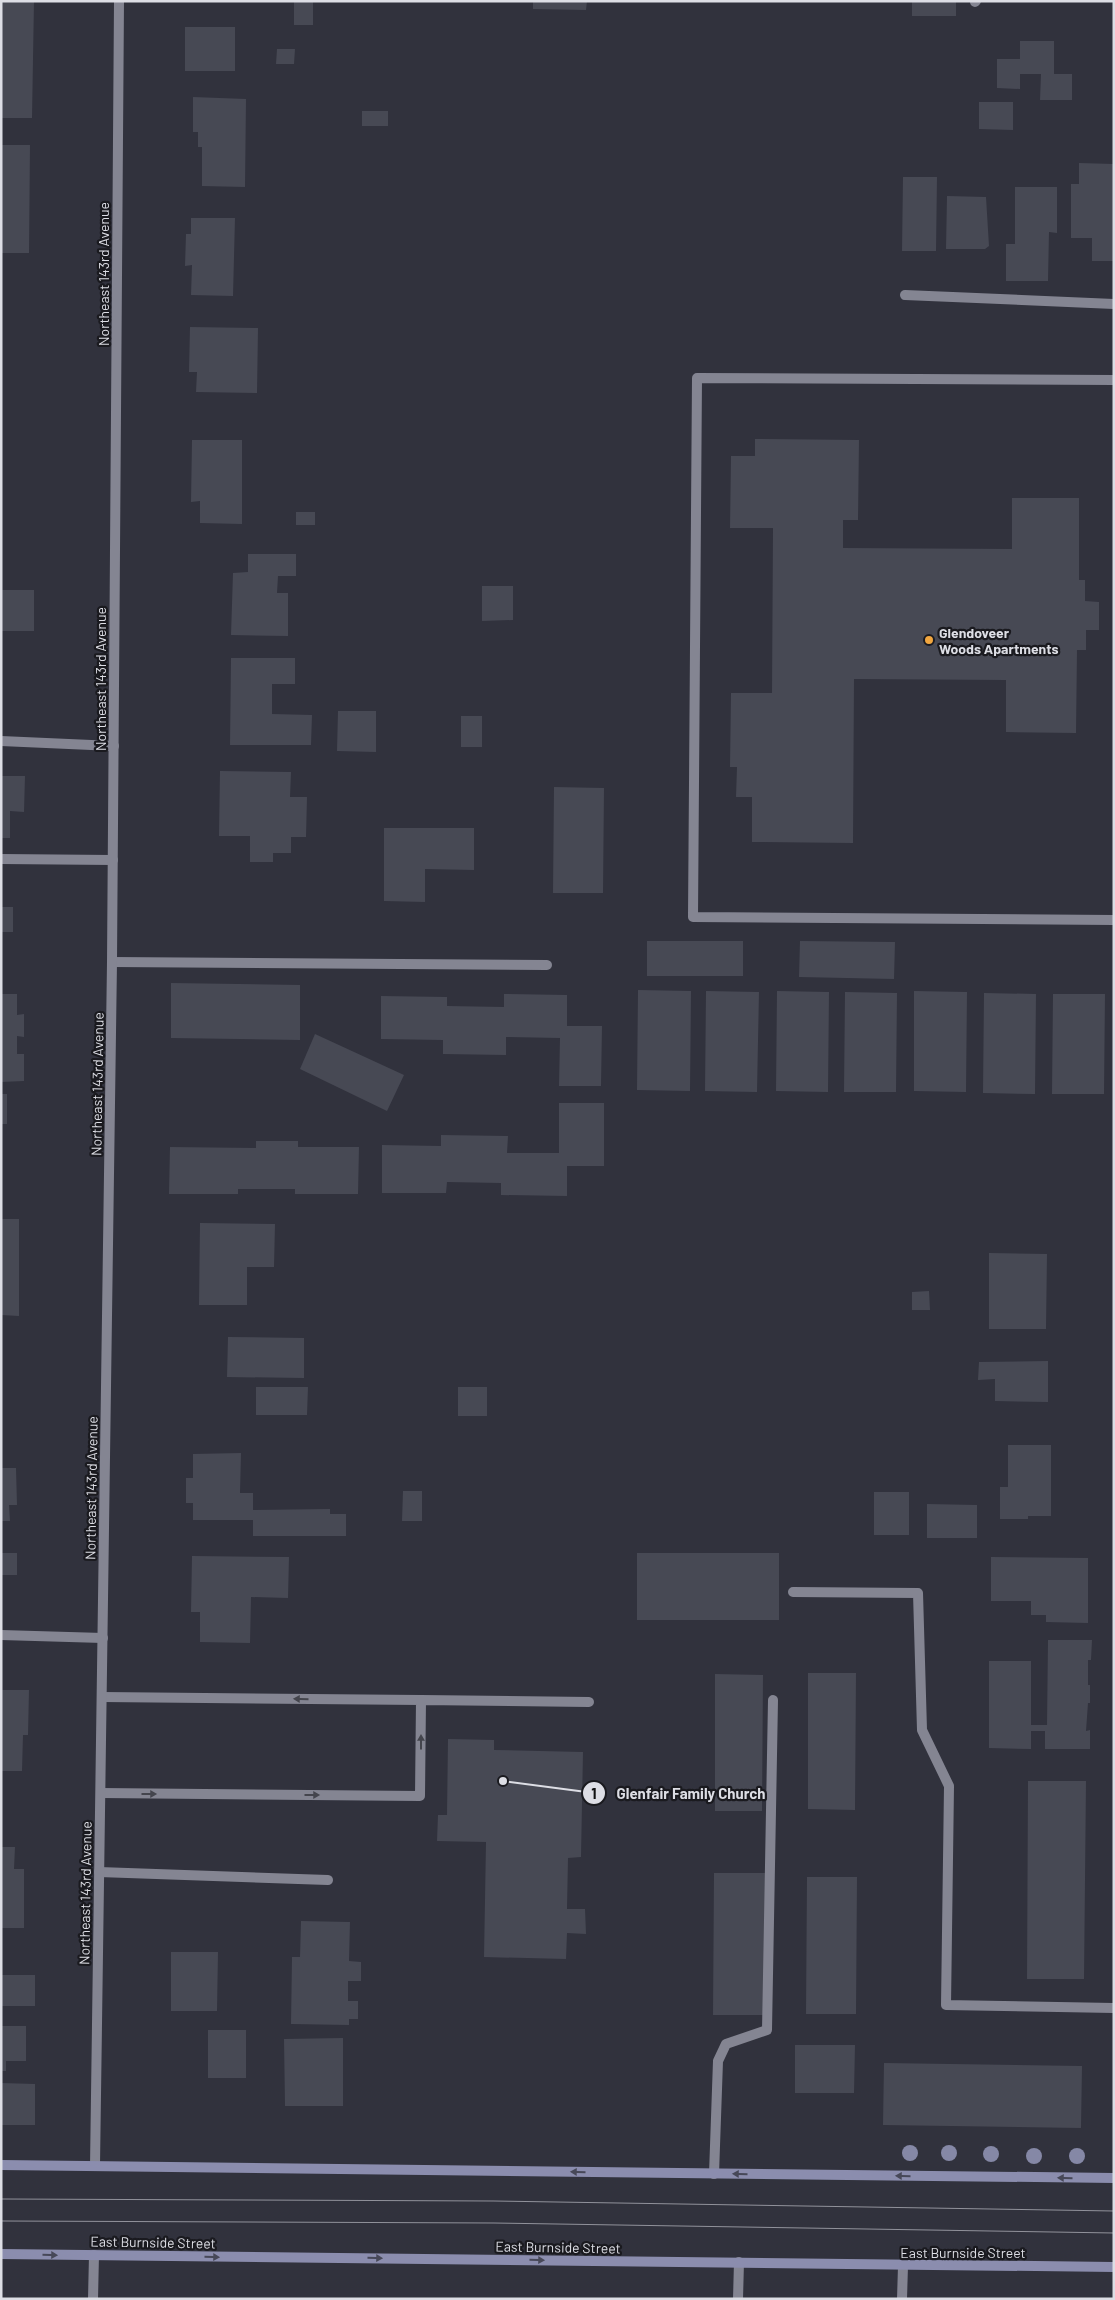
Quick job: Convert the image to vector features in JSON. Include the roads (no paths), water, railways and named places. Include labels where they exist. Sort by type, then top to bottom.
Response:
[{"type":"street","name":"Northeast 143rd Avenue","points":[[95,2166],[112,962],[119,1]]},
{"type":"street","points":[[905,295],[1114,304]]},
{"type":"street","points":[[1114,380],[697,378],[694,907],[694,917],[1114,920]]},
{"type":"street","points":[[1,741],[114,746]]},
{"type":"street","points":[[1,859],[113,860]]},
{"type":"street","points":[[112,962],[547,965]]},
{"type":"street","points":[[793,1592],[918,1593],[922,1730],[949,1786],[946,2006],[1114,2008]]},
{"type":"street","points":[[1,1635],[103,1638]]},
{"type":"street","points":[[102,1697],[589,1702]]},
{"type":"street","points":[[100,1793],[420,1796],[421,1700]]},
{"type":"street","points":[[714,2174],[718,2060],[726,2044],[767,2030],[773,1700]]},
{"type":"street","points":[[99,1872],[328,1880]]},
{"type":"street","points":[[1,2165],[1114,2178]]},
{"type":"street","name":"East Burnside Street","points":[[1,2254],[1114,2267]]},
{"type":"street","points":[[93,2299],[94,2255]]},
{"type":"street","points":[[738,2299],[739,2262]]},
{"type":"street","points":[[902,2299],[903,2266]]},
{"type":"tram line","points":[[1,2199],[494,2201],[1114,2211]]},
{"type":"tram line","points":[[1,2221],[494,2223],[1114,2233]]},
{"type":"place","name":"Glendoveer Woods Apartments","points":[[929,640]]},
{"type":"place","name":"Glenfair Family Church","points":[[503,1781]]}]
